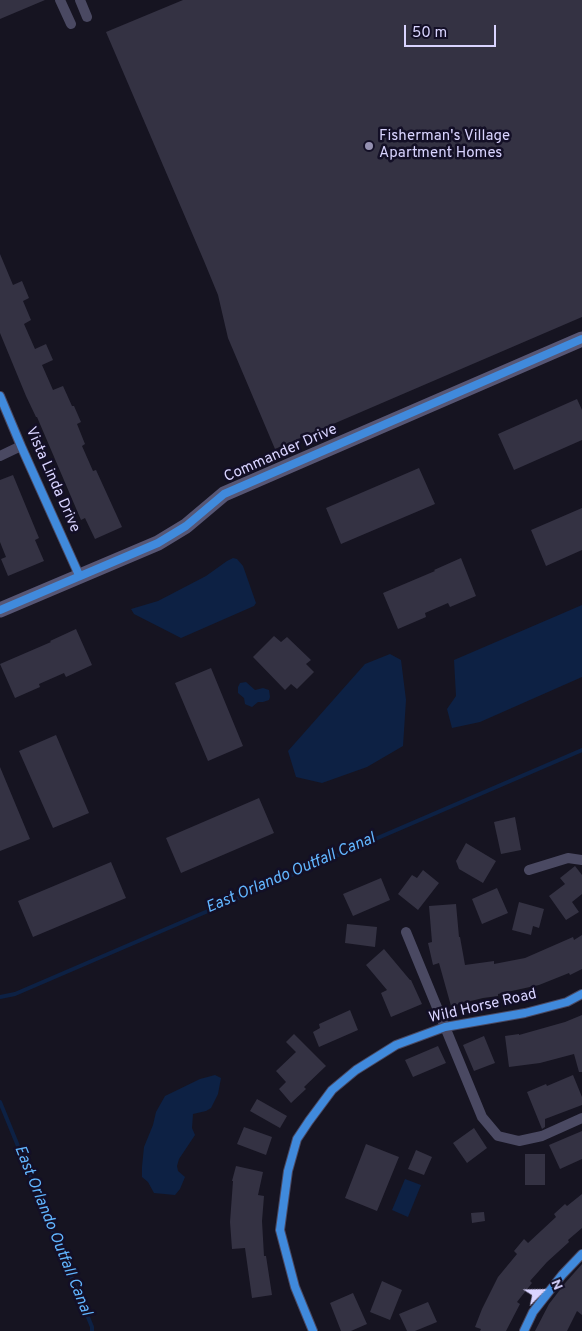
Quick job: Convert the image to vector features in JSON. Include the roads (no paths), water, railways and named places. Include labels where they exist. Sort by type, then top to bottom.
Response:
[{"type":"street","points":[[60,0],[71,24]]},
{"type":"street","points":[[80,0],[87,17]]},
{"type":"street","name":"Commander Drive","points":[[0,610],[158,543],[186,526],[224,494],[582,338]]},
{"type":"street","name":"Vista Linda Drive","points":[[0,396],[79,575]]},
{"type":"street","points":[[0,456],[21,446]]},
{"type":"street","points":[[530,870],[568,858],[582,860]]},
{"type":"street","points":[[406,932],[482,1118],[498,1136],[519,1140],[542,1136],[582,1118]]},
{"type":"street","name":"Wild Horse Road","points":[[313,1331],[295,1287],[280,1230],[288,1171],[298,1140],[309,1121],[332,1090],[356,1070],[396,1045],[444,1027],[525,1013],[567,1002],[582,994]]},
{"type":"street","points":[[524,1331],[533,1312],[562,1275],[582,1254]]},
{"type":"water","points":[[233,558],[237,559],[243,566],[256,603],[254,606],[181,638],[134,614],[131,609],[158,601],[206,576]]},
{"type":"water","points":[[582,605],[582,677],[480,722],[452,728],[447,709],[456,696],[454,660]]},
{"type":"water","points":[[390,654],[401,660],[406,700],[403,746],[367,767],[322,783],[296,777],[288,751],[365,664]]},
{"type":"water","points":[[246,682],[255,690],[263,688],[269,690],[269,700],[258,702],[252,707],[245,704],[244,698],[238,693],[238,687],[240,683]]},
{"type":"water","points":[[215,1075],[221,1078],[218,1094],[211,1108],[193,1114],[192,1128],[195,1135],[179,1159],[178,1171],[185,1177],[180,1189],[175,1195],[154,1193],[148,1182],[142,1177],[142,1167],[144,1147],[156,1112],[165,1096],[200,1079]]},
{"type":"water","points":[[405,1179],[421,1185],[408,1217],[392,1210]]},
{"type":"waterway","name":"East Orlando Outfall Canal","points":[[0,997],[15,994],[582,750]]},
{"type":"waterway","name":"East Orlando Outfall Canal","points":[[0,1102],[92,1331]]},
{"type":"place","name":"Fisherman's Village Apartment Homes","points":[[369,146]]}]
